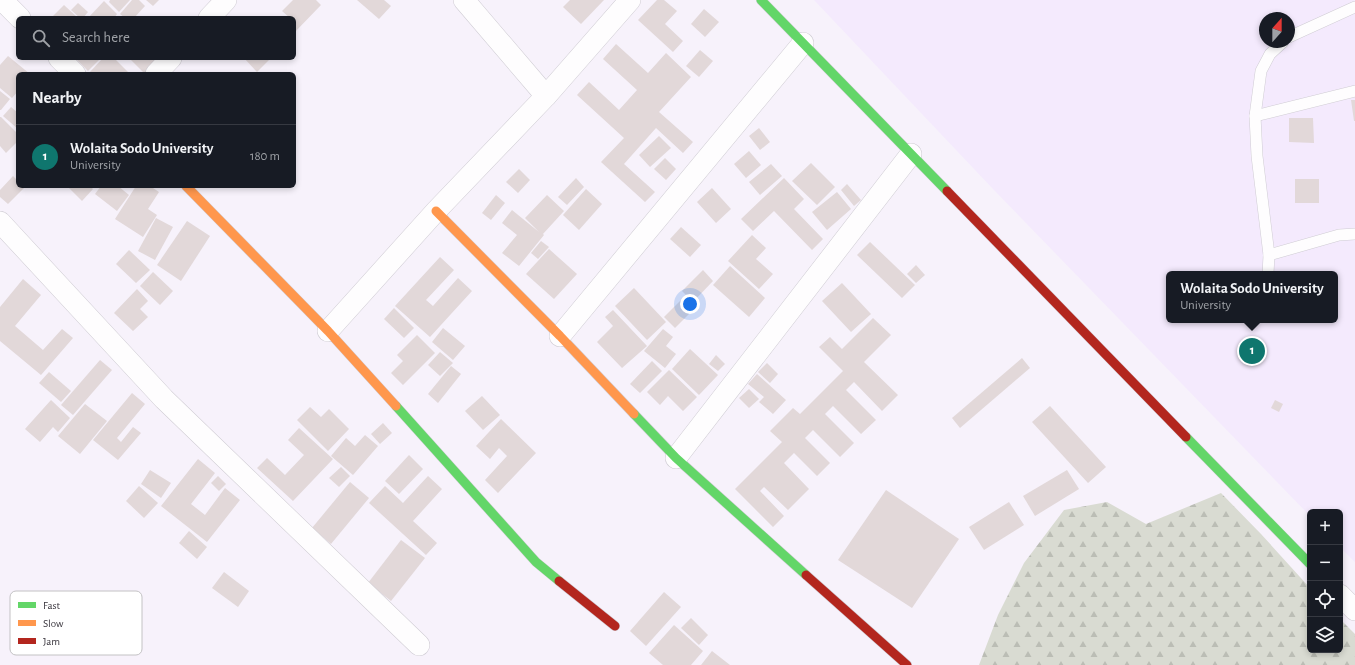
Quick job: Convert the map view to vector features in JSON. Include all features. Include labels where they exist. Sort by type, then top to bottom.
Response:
[{"type":"street","points":[[211,16],[226,0]]},
{"type":"street","points":[[464,0],[546,96]]},
{"type":"street","points":[[328,331],[436,211],[546,96],[630,0]]},
{"type":"street","points":[[761,0],[1307,561]]},
{"type":"street","points":[[1,1],[18,16]]},
{"type":"street","points":[[560,336],[803,43]]},
{"type":"street","points":[[61,60],[73,72]]},
{"type":"street","points":[[158,72],[169,60]]},
{"type":"street","points":[[676,458],[911,154]]},
{"type":"street","points":[[188,188],[328,331],[536,562],[615,626]]},
{"type":"street","points":[[436,211],[560,336],[676,458],[907,665]]},
{"type":"street","points":[[0,222],[164,399],[419,645]]},
{"type":"street","points":[[1343,598],[1355,610]]},
{"type":"lane","points":[[1295,34],[1355,7]]},
{"type":"lane","points":[[1268,271],[1269,255],[1257,156],[1255,116],[1261,71],[1270,54],[1276,48]]},
{"type":"lane","points":[[1255,116],[1355,91]]},
{"type":"lane","points":[[1269,255],[1339,235],[1355,234]]},
{"type":"shaded area","points":[[814,0],[1355,0],[1355,562],[1343,550],[1343,509],[1307,509],[1307,513],[993,189]]},
{"type":"green space","points":[[1221,493],[1307,585],[1307,653],[1343,653],[1343,622],[1355,634],[1355,665],[979,665],[998,615],[1024,563],[1064,510],[1107,502],[1146,524]]},
{"type":"building","points":[[110,0],[130,0],[119,12],[109,2]]},
{"type":"building","points":[[132,0],[139,0],[145,6],[136,16],[122,16],[120,14]]},
{"type":"building","points":[[146,0],[159,0],[153,6]]},
{"type":"building","points":[[293,0],[316,0],[321,5],[296,31],[296,16],[288,16],[282,11]]},
{"type":"building","points":[[357,0],[384,0],[391,6],[379,19]]},
{"type":"building","points":[[570,0],[604,0],[581,24],[563,7]]},
{"type":"building","points":[[657,0],[664,0],[677,11],[665,24],[683,41],[673,52],[638,20]]},
{"type":"building","points":[[104,1],[117,14],[116,16],[90,16]]},
{"type":"building","points":[[78,3],[88,12],[85,16],[78,16],[71,10]]},
{"type":"building","points":[[64,5],[76,16],[53,16]]},
{"type":"building","points":[[704,9],[719,22],[705,37],[691,24]]},
{"type":"building","points":[[616,44],[648,73],[666,53],[691,77],[659,112],[693,142],[683,153],[656,128],[624,164],[655,192],[645,202],[601,162],[624,138],[577,95],[589,82],[619,110],[637,90],[603,59]]},
{"type":"building","points":[[700,50],[713,61],[699,77],[686,66]]},
{"type":"building","points":[[8,56],[28,72],[16,72],[16,93],[12,98],[0,88],[0,65]]},
{"type":"building","points":[[77,60],[99,60],[88,71]]},
{"type":"building","points":[[101,60],[116,60],[128,72],[90,72]]},
{"type":"building","points":[[131,60],[161,60],[149,72],[143,72]]},
{"type":"building","points":[[246,60],[269,60],[257,72]]},
{"type":"building","points":[[0,91],[10,99],[1,110],[0,110]]},
{"type":"building","points":[[1351,100],[1355,100],[1355,121],[1354,121]]},
{"type":"building","points":[[11,107],[16,111],[16,127],[3,116]]},
{"type":"building","points":[[1,117],[16,132],[16,143],[6,153],[0,146]]},
{"type":"building","points":[[1289,118],[1313,118],[1314,143],[1289,142]]},
{"type":"building","points":[[759,128],[770,142],[760,150],[749,136]]},
{"type":"building","points":[[659,136],[671,148],[650,167],[639,155]]},
{"type":"building","points":[[749,151],[761,165],[746,178],[734,164]]},
{"type":"building","points":[[665,158],[676,169],[666,180],[654,169]]},
{"type":"building","points":[[811,163],[835,187],[817,205],[792,181]]},
{"type":"building","points":[[771,164],[782,176],[760,195],[749,182]]},
{"type":"building","points":[[519,169],[530,180],[518,193],[506,182]]},
{"type":"building","points":[[13,176],[16,179],[16,188],[24,188],[8,204],[0,197],[0,190]]},
{"type":"building","points":[[576,178],[584,187],[567,205],[558,197]]},
{"type":"building","points":[[784,178],[804,199],[794,209],[823,239],[812,250],[774,211],[753,231],[741,219]]},
{"type":"building","points":[[1295,179],[1319,179],[1319,203],[1295,203]]},
{"type":"building","points":[[847,184],[861,200],[854,206],[841,190]]},
{"type":"building","points":[[69,188],[93,189],[82,201]]},
{"type":"building","points":[[100,188],[120,188],[129,195],[117,211],[95,194]]},
{"type":"building","points":[[135,188],[153,188],[159,192],[148,209],[157,215],[143,237],[115,219]]},
{"type":"building","points":[[712,188],[731,209],[716,223],[697,202]]},
{"type":"building","points":[[586,189],[602,204],[579,230],[563,215]]},
{"type":"building","points":[[837,192],[851,209],[827,230],[812,212]]},
{"type":"building","points":[[496,195],[505,203],[491,220],[482,213]]},
{"type":"building","points":[[547,195],[564,211],[543,234],[544,235],[519,266],[502,253],[517,235],[502,223],[512,210],[539,232],[525,218]]},
{"type":"building","points":[[156,218],[173,227],[155,260],[138,251]]},
{"type":"building","points":[[187,221],[210,236],[181,281],[157,265]]},
{"type":"building","points":[[681,227],[701,245],[690,257],[670,239]]},
{"type":"building","points":[[752,235],[766,248],[756,259],[773,274],[759,289],[728,261]]},
{"type":"building","points":[[541,241],[549,247],[538,259],[531,253]]},
{"type":"building","points":[[870,242],[915,285],[902,298],[857,255]]},
{"type":"building","points":[[549,249],[577,274],[554,299],[526,274]]},
{"type":"building","points":[[129,250],[150,270],[136,283],[116,264]]},
{"type":"building","points":[[440,257],[454,270],[426,300],[433,306],[458,278],[472,291],[430,337],[395,306]]},
{"type":"building","points":[[916,265],[925,275],[916,283],[907,274]]},
{"type":"building","points":[[730,266],[765,298],[749,317],[713,285]]},
{"type":"building","points":[[703,270],[713,281],[693,302],[682,291]]},
{"type":"building","points":[[153,272],[173,291],[160,305],[140,286]]},
{"type":"building","points":[[23,279],[41,295],[15,326],[43,350],[62,329],[73,338],[41,375],[0,341],[0,307]]},
{"type":"building","points":[[842,283],[871,314],[851,332],[822,301]]},
{"type":"building","points":[[634,288],[666,322],[647,340],[615,306]]},
{"type":"building","points":[[137,289],[148,301],[140,309],[148,317],[133,331],[114,313]]},
{"type":"building","points":[[685,296],[696,307],[675,328],[664,317]]},
{"type":"building","points":[[394,308],[414,328],[404,338],[384,319]]},
{"type":"building","points":[[613,310],[647,346],[622,368],[597,342],[613,326],[605,317]]},
{"type":"building","points":[[873,318],[891,335],[864,362],[898,395],[882,411],[854,382],[846,390],[876,420],[861,434],[833,406],[825,414],[854,443],[840,457],[813,430],[805,438],[830,463],[817,476],[794,453],[784,463],[809,489],[788,510],[764,487],[760,491],[784,516],[773,527],[735,489],[782,442],[770,431],[793,408],[800,414],[843,371],[819,347],[830,337],[842,349]]},
{"type":"building","points":[[443,328],[465,346],[453,360],[432,342]]},
{"type":"building","points":[[663,329],[673,337],[666,346],[676,354],[665,368],[644,351]]},
{"type":"building","points":[[417,335],[435,353],[403,385],[391,373],[403,361],[397,355]]},
{"type":"building","points":[[690,349],[718,375],[699,395],[672,369]]},
{"type":"building","points":[[440,352],[453,363],[440,376],[428,365]]},
{"type":"building","points":[[716,355],[725,364],[718,371],[709,364]]},
{"type":"building","points":[[1022,358],[1030,368],[960,428],[952,418]]},
{"type":"building","points":[[100,360],[112,370],[73,415],[61,405]]},
{"type":"building","points":[[652,361],[662,371],[640,393],[630,384]]},
{"type":"building","points":[[767,363],[778,374],[770,383],[758,372]]},
{"type":"building","points":[[451,366],[461,374],[438,403],[428,394]]},
{"type":"building","points":[[669,370],[697,397],[683,411],[668,396],[660,405],[647,392]]},
{"type":"building","points":[[49,372],[71,391],[61,402],[39,383]]},
{"type":"building","points":[[757,374],[786,400],[773,414],[759,402],[764,397],[748,384]]},
{"type":"building","points":[[749,389],[759,399],[749,408],[739,398]]},
{"type":"building","points":[[132,393],[145,404],[117,438],[121,442],[133,427],[141,433],[118,460],[93,440]]},
{"type":"building","points":[[482,396],[500,415],[483,430],[465,411]]},
{"type":"building","points":[[51,400],[70,418],[58,432],[53,427],[40,442],[25,429]]},
{"type":"building","points":[[1275,400],[1283,404],[1279,412],[1271,408]]},
{"type":"building","points":[[85,404],[107,421],[80,454],[58,436]]},
{"type":"building","points":[[1050,406],[1106,467],[1088,483],[1032,422]]},
{"type":"building","points":[[310,407],[321,417],[329,409],[349,429],[328,451],[297,420]]},
{"type":"building","points":[[501,419],[536,453],[498,493],[485,480],[507,456],[499,448],[490,459],[476,446]]},
{"type":"building","points":[[383,423],[392,433],[380,444],[371,434]]},
{"type":"building","points":[[299,428],[333,459],[293,501],[257,468],[267,458],[285,475],[304,455],[288,440]]},
{"type":"building","points":[[365,435],[378,446],[353,475],[331,456],[346,438],[355,446]]},
{"type":"building","points":[[409,455],[423,469],[399,494],[385,481]]},
{"type":"building","points":[[198,459],[215,473],[191,504],[205,515],[225,488],[240,500],[207,542],[161,506]]},
{"type":"building","points":[[341,467],[350,476],[339,487],[329,478]]},
{"type":"building","points":[[150,470],[171,483],[161,498],[141,484]]},
{"type":"building","points":[[1067,470],[1079,489],[1035,516],[1023,496]]},
{"type":"building","points":[[218,476],[226,484],[219,491],[211,483]]},
{"type":"building","points":[[428,476],[442,489],[413,521],[437,543],[426,555],[369,503],[385,486],[403,503]]},
{"type":"building","points":[[350,482],[369,498],[331,544],[312,528]]},
{"type":"building","points":[[139,486],[158,503],[144,518],[126,501]]},
{"type":"building","points":[[886,490],[959,539],[912,608],[838,560]]},
{"type":"building","points":[[1009,502],[1024,525],[984,550],[969,527]]},
{"type":"building","points":[[189,531],[207,547],[197,559],[179,543]]},
{"type":"building","points":[[401,540],[425,558],[391,601],[368,583]]},
{"type":"building","points":[[224,572],[249,591],[238,607],[212,588]]},
{"type":"building","points":[[664,592],[681,607],[646,646],[630,631]]},
{"type":"building","points":[[691,618],[708,635],[699,645],[681,628]]},
{"type":"building","points":[[674,625],[703,651],[691,665],[663,665],[649,653]]},
{"type":"building","points":[[712,651],[730,665],[701,665]]},
{"type":"traffic: fast","points":[[761,0],[947,191]]},
{"type":"traffic: fast","points":[[396,406],[536,562],[559,581]]},
{"type":"traffic: fast","points":[[634,414],[676,458],[806,575]]},
{"type":"traffic: fast","points":[[1186,437],[1307,561]]},
{"type":"traffic: slow","points":[[188,188],[328,331],[396,406]]},
{"type":"traffic: slow","points":[[436,211],[560,336],[634,414]]},
{"type":"traffic: jam","points":[[947,191],[1186,437]]},
{"type":"traffic: jam","points":[[806,575],[907,665]]},
{"type":"traffic: jam","points":[[559,581],[615,626]]},
{"type":"place","name":"Wolaita Sodo University","points":[[1252,351]]}]
